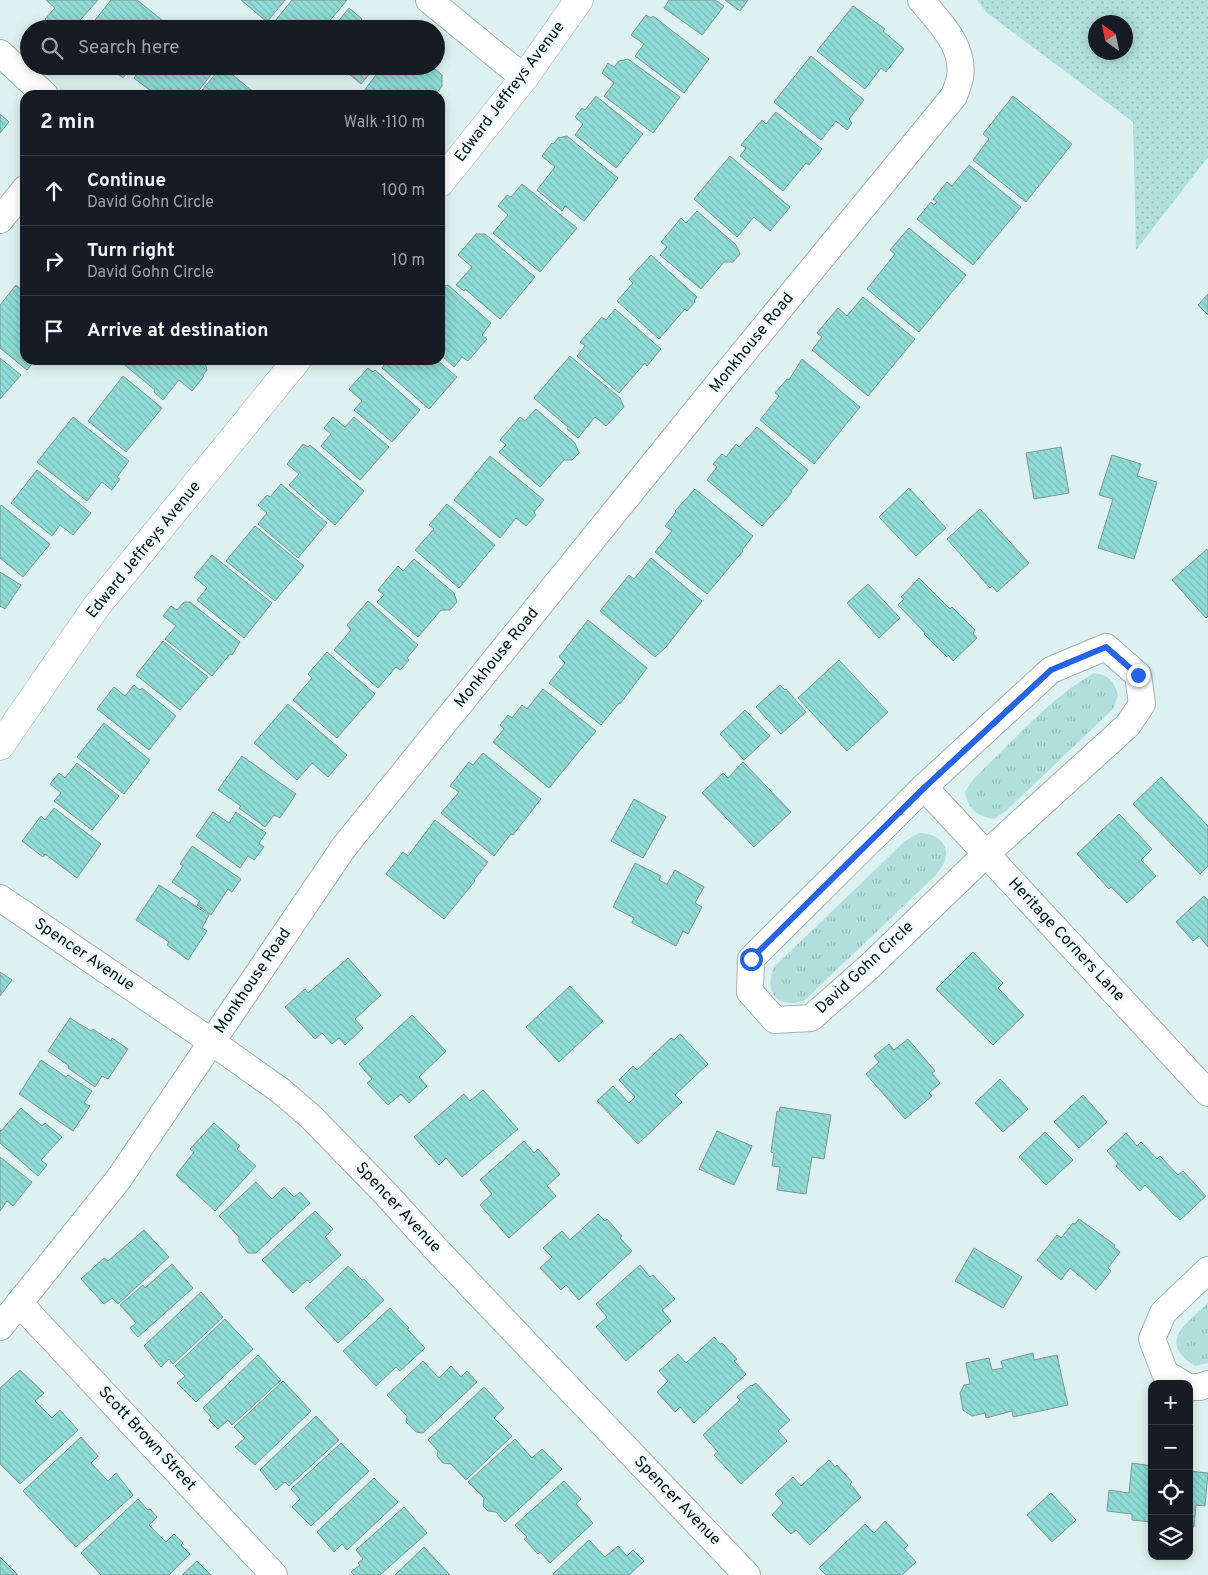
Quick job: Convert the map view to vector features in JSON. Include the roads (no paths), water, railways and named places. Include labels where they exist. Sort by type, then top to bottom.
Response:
[{"type":"street","points":[[429,0],[524,78]]},
{"type":"street","name":"Edward Jeffreys Avenue","points":[[445,177],[524,78],[579,0]]},
{"type":"street","name":"Monkhouse Road","points":[[0,1327],[118,1180],[344,847],[744,352],[954,96],[960,78],[960,62],[956,47],[949,34],[921,0]]},
{"type":"street","points":[[0,53],[20,72]]},
{"type":"street","points":[[24,75],[40,90]]},
{"type":"street","points":[[0,220],[20,195]]},
{"type":"street","name":"Edward Jeffreys Avenue","points":[[0,746],[96,607],[293,365]]},
{"type":"street","name":"David Gohn Circle","points":[[1106,647],[1138,675],[1142,704],[1128,725],[986,854],[874,963],[811,1018],[775,1020],[750,992],[751,959],[924,788],[1051,670],[1106,647]]},
{"type":"street","name":"Heritage Corners Lane","points":[[924,788],[1208,1093]]},
{"type":"street","name":"Spencer Avenue","points":[[0,898],[212,1042],[281,1091],[311,1117],[747,1575]]},
{"type":"street","points":[[1176,1380],[1165,1373],[1152,1339],[1163,1313],[1208,1270]]},
{"type":"street","name":"Scott Brown Street","points":[[19,1304],[274,1575]]},
{"type":"street","points":[[1193,1387],[1208,1384]]}]
